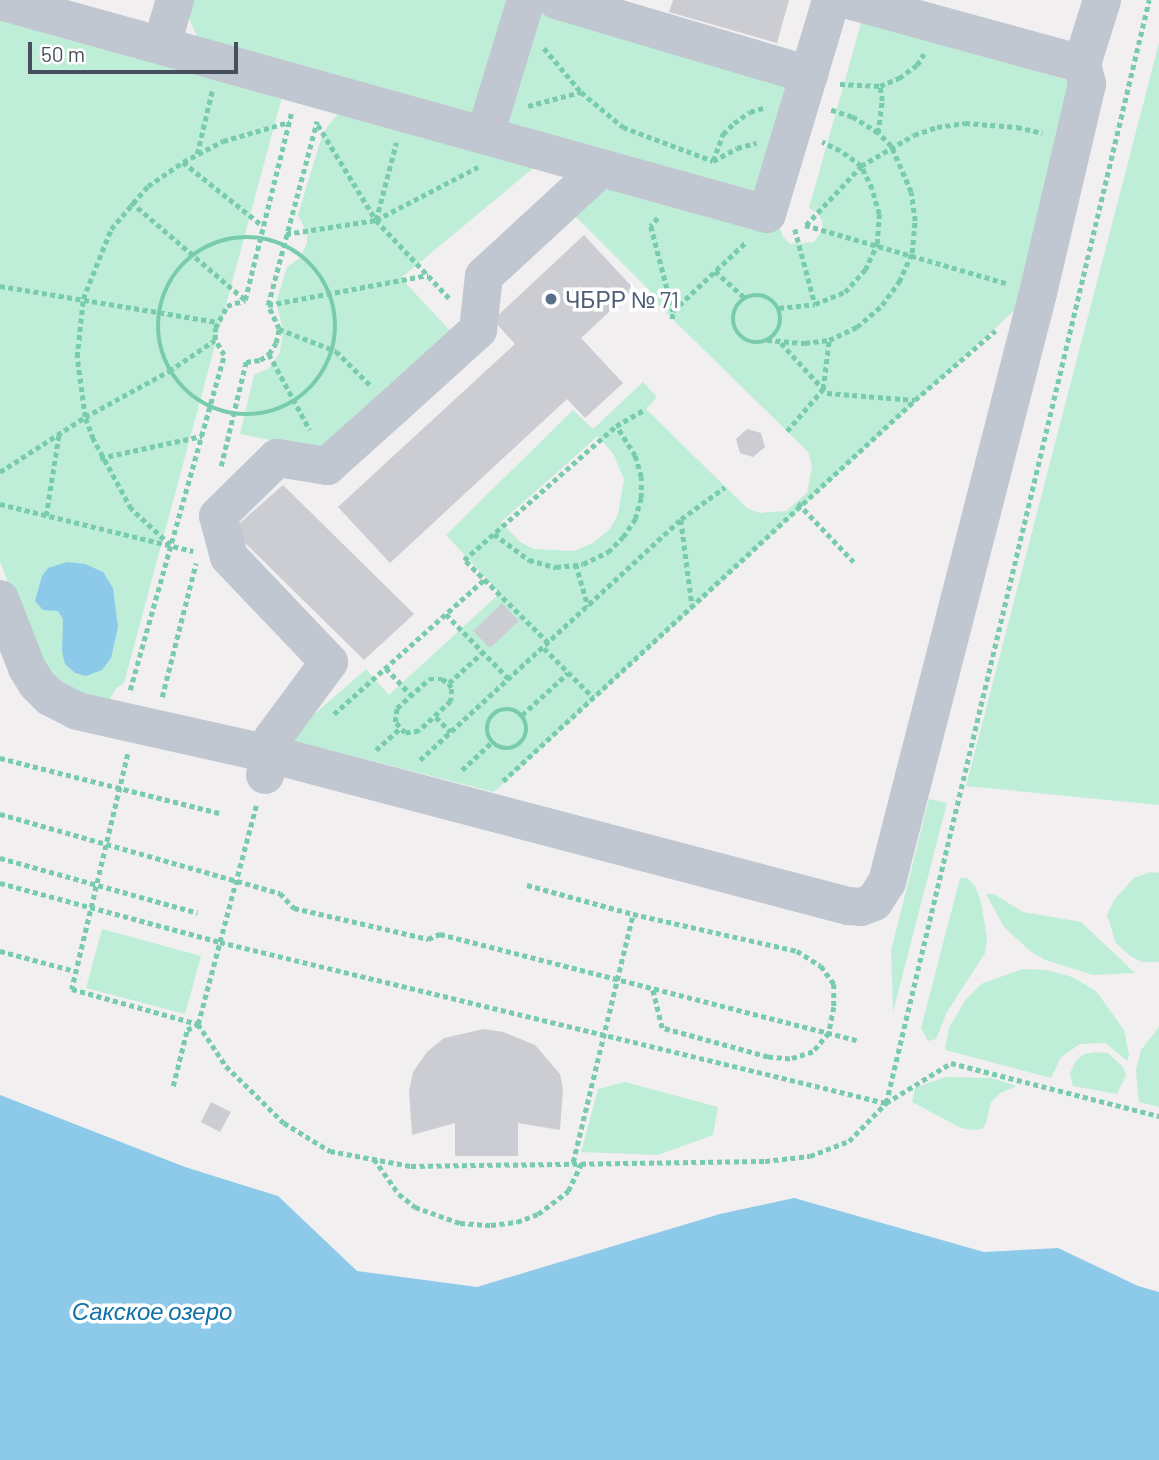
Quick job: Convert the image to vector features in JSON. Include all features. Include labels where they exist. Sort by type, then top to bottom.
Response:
[{"type":"lane","points":[[162,44],[174,0]]},
{"type":"lane","points":[[556,0],[800,105]]},
{"type":"lane","points":[[0,1],[220,60],[314,98],[404,112],[499,132],[601,168],[767,215],[831,0]]},
{"type":"lane","points":[[848,0],[1082,64]]},
{"type":"lane","points":[[0,599],[27,668],[37,684],[65,706],[135,732],[848,906],[860,907],[874,902],[887,882],[1038,293],[1087,84],[1082,64],[1101,0]]},
{"type":"lane","points":[[499,132],[523,9]]},
{"type":"lane","points":[[268,765],[273,738],[329,662],[229,557],[218,516],[277,458],[327,466],[478,330],[484,276],[601,168]]},
{"type":"path","points":[[886,1103],[1149,0]]},
{"type":"path","points":[[523,9],[581,92],[623,127],[713,161],[723,134],[750,112],[774,105],[825,108],[852,117],[878,133],[891,146],[911,192],[915,221],[912,253],[899,282],[882,306],[857,327],[829,340],[752,342],[738,334],[733,318],[739,304],[745,299],[760,295],[774,302],[779,308],[781,323],[767,341]]},
{"type":"path","points":[[800,105],[836,84],[880,86],[917,65],[927,50],[934,24]]},
{"type":"path","points":[[197,154],[220,60]]},
{"type":"path","points":[[878,133],[882,101],[880,86]]},
{"type":"path","points":[[286,234],[376,220],[499,132],[581,92]]},
{"type":"path","points":[[170,545],[131,509],[100,458],[85,416],[77,357],[83,299],[111,229],[131,202],[148,186],[183,162],[223,141],[289,122],[314,98]]},
{"type":"path","points":[[314,98],[376,220],[478,330]]},
{"type":"path","points":[[218,477],[246,362],[260,360],[269,354],[278,329],[268,305],[286,234],[314,98]]},
{"type":"path","points":[[779,308],[815,304],[845,292],[865,270],[877,244],[879,214],[872,189],[860,166],[840,150],[816,139],[800,105]]},
{"type":"path","points":[[376,220],[404,112]]},
{"type":"path","points":[[245,300],[289,122]]},
{"type":"path","points":[[806,225],[860,166],[891,146],[937,127],[965,123],[1017,127],[1075,142]]},
{"type":"path","points":[[183,162],[263,226]]},
{"type":"path","points":[[131,202],[245,300]]},
{"type":"path","points":[[672,319],[673,311],[774,216],[767,215]]},
{"type":"path","points":[[815,304],[792,222],[912,253],[1038,293]]},
{"type":"path","points":[[260,239],[282,246],[314,266],[332,292],[337,312],[336,351],[310,387],[294,398],[259,412],[234,414],[210,408],[179,387],[161,352],[157,329],[159,310],[167,287],[193,256],[214,245],[260,239]]},
{"type":"path","points":[[715,271],[745,299]]},
{"type":"path","points":[[268,305],[428,275]]},
{"type":"path","points":[[0,286],[159,310],[217,322]]},
{"type":"path","points":[[245,300],[227,306],[217,322],[215,340],[224,355],[170,545],[135,732],[72,989],[198,1024],[226,1066],[284,1124],[330,1152],[411,1166],[765,1161],[810,1156],[849,1141],[886,1103],[951,1063],[1159,1116]]},
{"type":"path","points":[[278,329],[336,351],[393,407]]},
{"type":"path","points":[[502,781],[800,504],[997,329]]},
{"type":"path","points":[[0,472],[85,416],[169,371],[215,340]]},
{"type":"path","points":[[787,432],[823,388],[829,340]]},
{"type":"path","points":[[780,343],[827,393],[915,400]]},
{"type":"path","points":[[269,354],[327,466]]},
{"type":"path","points":[[593,696],[568,673],[464,560],[616,426],[645,409]]},
{"type":"path","points":[[494,534],[529,560],[556,567],[576,564],[608,552],[623,537],[635,519],[640,498],[640,477],[635,456],[616,426]]},
{"type":"path","points":[[46,516],[59,432]]},
{"type":"path","points":[[100,458],[202,436]]},
{"type":"path","points":[[418,763],[681,519],[725,486]]},
{"type":"path","points":[[800,504],[854,562]]},
{"type":"path","points":[[0,505],[199,552],[135,732]]},
{"type":"path","points":[[681,519],[692,606]]},
{"type":"path","points":[[576,564],[588,606]]},
{"type":"path","points":[[330,718],[484,580]]},
{"type":"path","points":[[446,614],[509,679]]},
{"type":"path","points":[[449,683],[483,652]]},
{"type":"path","points":[[386,668],[411,695]]},
{"type":"path","points":[[522,715],[568,673]]},
{"type":"path","points":[[429,679],[442,679],[449,683],[452,689],[451,701],[436,717],[419,731],[405,733],[399,729],[395,714],[411,695],[429,679]]},
{"type":"path","points":[[505,709],[522,715],[527,728],[518,746],[505,748],[492,742],[487,724],[493,714],[505,709]]},
{"type":"path","points":[[436,717],[451,732]]},
{"type":"path","points":[[374,752],[399,729]]},
{"type":"path","points":[[459,773],[492,742]]},
{"type":"path","points":[[0,758],[219,813]]},
{"type":"path","points":[[173,1086],[187,1030],[198,1024],[234,880],[268,765]]},
{"type":"path","points":[[0,814],[280,892],[294,908],[428,939],[440,934],[857,1040]]},
{"type":"path","points":[[0,858],[198,913]]},
{"type":"path","points":[[0,883],[220,942],[886,1103]]},
{"type":"path","points":[[527,885],[633,914],[797,951],[821,966],[834,984],[834,1007],[829,1033],[813,1052],[790,1059],[768,1057],[662,1028],[652,988]]},
{"type":"path","points":[[573,1162],[633,914]]},
{"type":"path","points":[[0,951],[75,971]]},
{"type":"path","points":[[374,1159],[399,1194],[415,1207],[460,1223],[491,1225],[517,1222],[538,1214],[568,1191],[582,1162]]},
{"type":"green space","points":[[193,0],[514,0],[479,120],[198,39],[188,16]]},
{"type":"green space","points":[[535,9],[791,87],[778,167],[748,198],[506,134]]},
{"type":"green space","points":[[0,15],[282,97],[124,683],[116,688],[108,703],[89,698],[65,685],[36,655],[0,562]]},
{"type":"green space","points":[[863,16],[1066,80],[1072,89],[1032,294],[494,792],[286,739],[366,669],[389,695],[500,593],[446,535],[573,410],[593,429],[643,382],[657,397],[646,409],[747,508],[760,513],[786,511],[807,493],[812,466],[808,452],[647,294],[650,291],[575,216],[603,191],[612,188],[780,228],[783,237],[790,244],[814,242],[823,229],[818,213],[809,208]],"holes":[[[598,436],[614,455],[624,480],[618,514],[610,529],[593,543],[574,551],[534,549],[520,542],[501,522]]]},
{"type":"green space","points":[[1159,43],[1159,805],[966,786]]},
{"type":"green space","points":[[343,108],[537,165],[401,278],[454,335],[325,451],[240,434],[254,375],[269,368],[280,352],[283,330],[276,302],[287,267],[300,258],[307,243],[307,233],[298,215],[321,139]]},
{"type":"green space","points":[[929,799],[947,803],[893,1012],[891,951]]},
{"type":"green space","points":[[1150,872],[1159,873],[1159,962],[1142,962],[1130,956],[1116,943],[1107,915],[1114,900],[1134,878]]},
{"type":"green space","points":[[960,878],[967,878],[975,886],[981,902],[987,938],[985,953],[947,1012],[936,1039],[928,1041],[921,1028]]},
{"type":"green space","points":[[986,894],[994,894],[1023,912],[1081,922],[1135,973],[1093,975],[1045,960],[1030,951],[1004,927]]},
{"type":"green space","points":[[102,929],[201,956],[185,1014],[86,988]]},
{"type":"green space","points":[[1022,969],[1047,970],[1072,977],[1096,991],[1124,1030],[1129,1055],[1127,1061],[1106,1043],[1080,1044],[1061,1057],[1051,1078],[945,1050],[949,1028],[966,999],[981,984]]},
{"type":"green space","points":[[1159,1027],[1159,1107],[1139,1102],[1136,1070],[1141,1050]]},
{"type":"green space","points":[[1108,1053],[1123,1067],[1126,1075],[1117,1094],[1073,1086],[1070,1074],[1075,1062],[1084,1054]]},
{"type":"green space","points":[[945,1077],[992,1078],[1017,1086],[1000,1093],[991,1102],[986,1123],[982,1129],[973,1130],[961,1128],[912,1102],[915,1088]]},
{"type":"green space","points":[[625,1082],[718,1107],[713,1135],[658,1155],[581,1152],[598,1089]]},
{"type":"water","points":[[67,562],[85,564],[103,572],[113,588],[118,627],[111,658],[102,670],[86,676],[75,673],[65,664],[62,651],[63,619],[58,611],[43,610],[35,601],[42,576],[48,568]]},
{"type":"water","name":"Сакское озеро","points":[[0,1095],[185,1167],[278,1196],[357,1271],[477,1287],[720,1214],[794,1198],[984,1252],[1058,1248],[1138,1286],[1159,1292],[1159,1460],[0,1460]]},
{"type":"building","points":[[673,0],[789,0],[777,43],[669,12]]},
{"type":"building","points":[[584,235],[634,289],[581,338],[623,383],[585,418],[567,399],[390,563],[338,507],[515,344],[493,320]]},
{"type":"building","points":[[747,429],[761,433],[765,447],[753,457],[740,453],[736,439]]},
{"type":"building","points":[[283,485],[414,614],[364,660],[232,530]]},
{"type":"building","points":[[502,603],[519,621],[490,648],[473,631]]},
{"type":"building","points":[[484,1029],[503,1032],[535,1045],[560,1074],[563,1089],[560,1130],[518,1123],[518,1156],[455,1156],[455,1123],[412,1135],[409,1091],[413,1072],[427,1052],[444,1038]]},
{"type":"building","points":[[211,1102],[231,1112],[220,1132],[201,1122]]},
{"type":"place","name":"ЧБРР № 71","points":[[551,299]]}]
